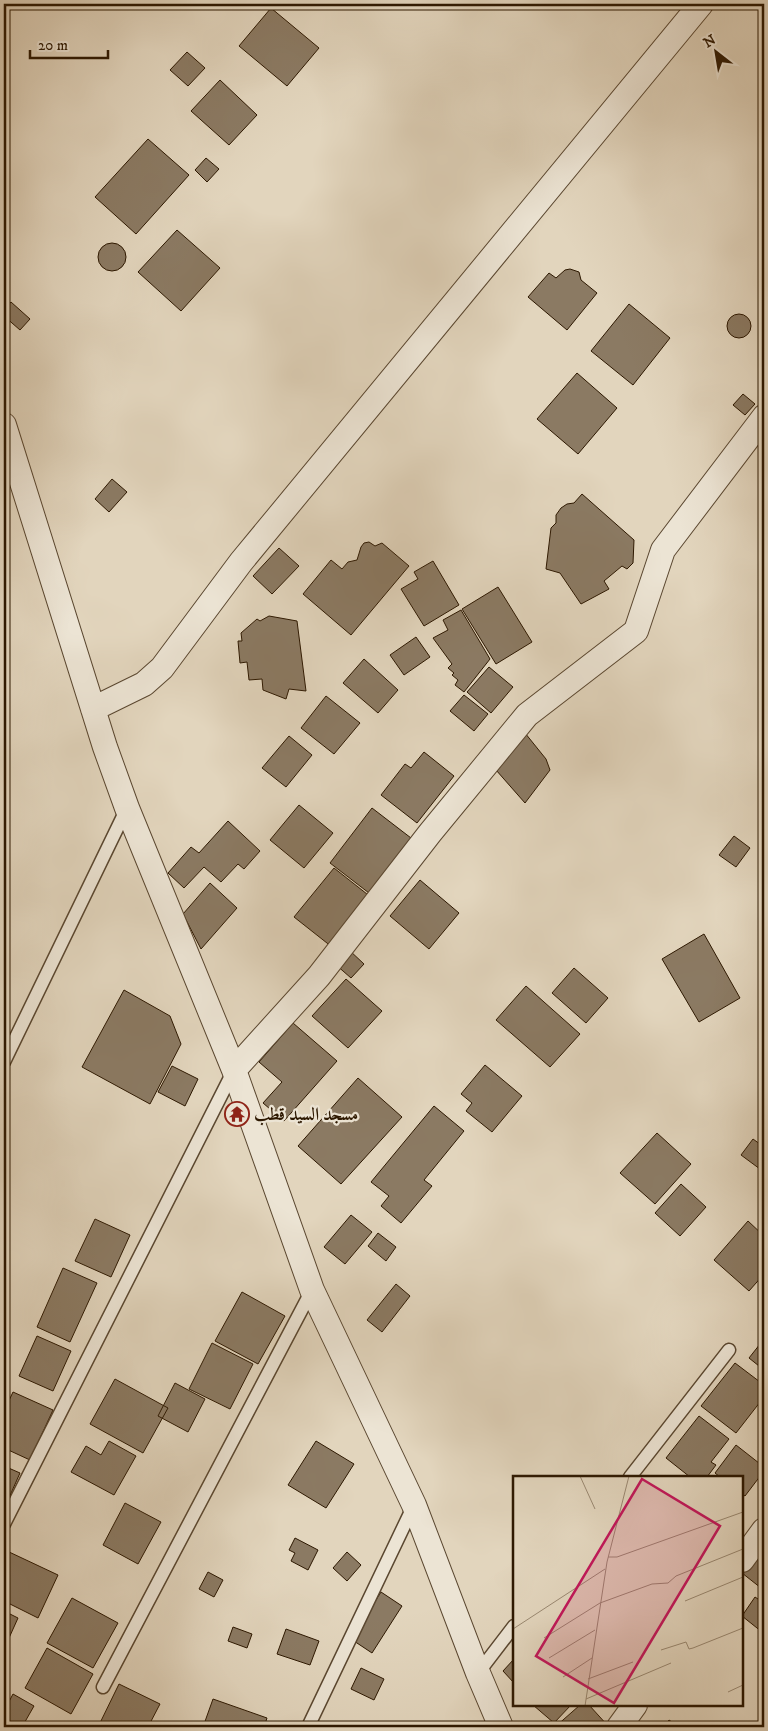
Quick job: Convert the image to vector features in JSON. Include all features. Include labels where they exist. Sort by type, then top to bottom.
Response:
[{"type":"street","points":[[94,709],[144,684],[162,668],[241,562],[701,4]]},
{"type":"street","points":[[234,1070],[318,976],[430,833],[527,715],[636,631],[663,550],[764,417]]},
{"type":"street","points":[[4,425],[105,747],[127,808],[234,1070],[312,1290],[414,1505],[501,1727]]},
{"type":"street","points":[[743,1559],[764,1530]]},
{"type":"street","points":[[619,1727],[635,1706]]},
{"type":"lane","points":[[4,1062],[127,808]]},
{"type":"lane","points":[[4,1524],[234,1070]]},
{"type":"lane","points":[[103,1688],[312,1290]]},
{"type":"lane","points":[[631,1476],[729,1350]]},
{"type":"lane","points":[[308,1727],[414,1505]]},
{"type":"lane","points":[[478,1672],[513,1627]]},
{"type":"building","points":[[271,8],[319,48],[287,86],[239,46]]},
{"type":"building","points":[[187,52],[205,68],[188,86],[170,70]]},
{"type":"building","points":[[220,80],[257,115],[229,145],[191,111]]},
{"type":"building","points":[[148,139],[189,175],[136,234],[95,197]]},
{"type":"building","points":[[206,158],[219,169],[207,182],[195,170]]},
{"type":"building","points":[[177,230],[220,268],[181,311],[138,272]]},
{"type":"building","points":[[112,243],[122,247],[126,257],[122,267],[112,271],[102,267],[98,257],[102,247]]},
{"type":"building","points":[[570,269],[579,272],[581,280],[597,293],[567,330],[528,297],[549,273],[556,278],[565,270]]},
{"type":"building","points":[[11,302],[30,319],[20,330],[4,316],[4,310]]},
{"type":"building","points":[[629,304],[670,338],[633,385],[591,351]]},
{"type":"building","points":[[739,314],[748,317],[751,326],[748,335],[739,338],[730,335],[727,326],[730,317]]},
{"type":"building","points":[[577,373],[617,408],[578,454],[537,419]]},
{"type":"building","points":[[743,394],[755,404],[745,415],[733,405]]},
{"type":"building","points":[[112,479],[127,492],[109,512],[95,499]]},
{"type":"building","points":[[582,494],[634,540],[633,563],[627,569],[622,566],[604,581],[609,589],[581,604],[560,573],[546,569],[551,528],[556,523],[556,515],[561,508],[567,504],[574,503]]},
{"type":"building","points":[[369,542],[375,546],[382,543],[409,566],[351,635],[303,594],[331,560],[342,569],[348,562],[357,560],[361,547],[364,543]]},
{"type":"building","points":[[279,548],[299,566],[272,594],[253,576]]},
{"type":"building","points":[[433,561],[459,605],[424,626],[401,589],[418,579],[414,572]]},
{"type":"building","points":[[498,587],[532,642],[496,664],[462,609]]},
{"type":"building","points":[[461,610],[490,659],[464,692],[455,685],[458,680],[448,668],[452,664],[433,638],[448,630],[443,620]]},
{"type":"building","points":[[269,616],[297,621],[306,691],[289,689],[286,699],[263,690],[262,679],[249,680],[247,662],[240,663],[238,641],[242,641],[241,633],[257,619],[260,621]]},
{"type":"building","points":[[416,637],[430,657],[404,675],[390,655]]},
{"type":"building","points":[[364,659],[398,690],[378,713],[343,683]]},
{"type":"building","points":[[489,667],[513,687],[491,713],[467,692]]},
{"type":"building","points":[[464,695],[488,714],[474,731],[450,711]]},
{"type":"building","points":[[326,696],[360,723],[334,754],[301,728]]},
{"type":"building","points":[[525,733],[546,759],[550,770],[525,803],[496,770]]},
{"type":"building","points":[[289,736],[312,755],[286,787],[262,768]]},
{"type":"building","points":[[424,752],[454,776],[417,823],[381,795],[405,764],[411,768]]},
{"type":"building","points":[[299,805],[333,833],[304,868],[270,840]]},
{"type":"building","points":[[372,808],[411,838],[369,893],[330,863]]},
{"type":"building","points":[[228,821],[260,851],[244,869],[238,864],[221,882],[204,867],[184,888],[168,873],[191,847],[199,853]]},
{"type":"building","points":[[734,836],[750,848],[736,867],[719,855]]},
{"type":"building","points":[[334,868],[372,898],[332,947],[294,917]]},
{"type":"building","points":[[420,880],[459,913],[429,949],[390,916]]},
{"type":"building","points":[[210,883],[237,908],[201,949],[183,914]]},
{"type":"building","points":[[704,934],[740,998],[699,1022],[662,959]]},
{"type":"building","points":[[348,949],[364,964],[351,978],[335,964]]},
{"type":"building","points":[[574,968],[608,998],[586,1023],[552,993]]},
{"type":"building","points":[[346,979],[382,1011],[348,1048],[312,1016]]},
{"type":"building","points":[[526,986],[580,1034],[550,1067],[496,1020]]},
{"type":"building","points":[[124,990],[170,1016],[181,1044],[150,1104],[82,1067]]},
{"type":"building","points":[[293,1023],[337,1061],[284,1121],[263,1103],[282,1082],[259,1062]]},
{"type":"building","points":[[485,1065],[522,1096],[492,1132],[466,1111],[472,1103],[461,1094]]},
{"type":"building","points":[[172,1066],[198,1079],[185,1106],[158,1092]]},
{"type":"building","points":[[358,1078],[402,1117],[341,1184],[298,1146]]},
{"type":"building","points":[[434,1106],[464,1131],[424,1180],[432,1186],[401,1223],[381,1206],[389,1196],[371,1182]]},
{"type":"building","points":[[657,1133],[691,1164],[655,1204],[620,1173]]},
{"type":"building","points":[[753,1139],[764,1147],[764,1172],[741,1155]]},
{"type":"building","points":[[681,1184],[706,1207],[680,1236],[655,1213]]},
{"type":"building","points":[[351,1215],[372,1232],[345,1264],[324,1247]]},
{"type":"building","points":[[95,1219],[130,1235],[111,1277],[75,1261]]},
{"type":"building","points":[[748,1221],[764,1236],[764,1274],[749,1291],[714,1260]]},
{"type":"building","points":[[378,1233],[396,1247],[386,1261],[368,1246]]},
{"type":"building","points":[[63,1268],[97,1283],[70,1342],[37,1327]]},
{"type":"building","points":[[396,1284],[410,1296],[382,1332],[367,1320]]},
{"type":"building","points":[[242,1292],[285,1316],[258,1364],[215,1341]]},
{"type":"building","points":[[37,1336],[71,1351],[53,1391],[19,1376]]},
{"type":"building","points":[[764,1339],[764,1370],[749,1358]]},
{"type":"building","points":[[212,1343],[253,1364],[230,1409],[189,1389]]},
{"type":"building","points":[[735,1363],[764,1385],[764,1397],[736,1433],[701,1406]]},
{"type":"building","points":[[115,1379],[168,1408],[143,1453],[90,1424]]},
{"type":"building","points":[[175,1383],[205,1399],[188,1432],[158,1416]]},
{"type":"building","points":[[13,1392],[53,1410],[30,1460],[4,1448],[4,1411]]},
{"type":"building","points":[[699,1416],[729,1439],[711,1462],[716,1465],[708,1476],[689,1476],[666,1458]]},
{"type":"building","points":[[109,1441],[136,1456],[114,1495],[71,1472],[86,1446],[101,1455]]},
{"type":"building","points":[[316,1441],[354,1464],[326,1508],[288,1485]]},
{"type":"building","points":[[736,1445],[764,1467],[764,1471],[745,1496],[743,1495],[743,1476],[719,1476],[715,1473]]},
{"type":"building","points":[[4,1466],[20,1473],[4,1509]]},
{"type":"building","points":[[125,1503],[161,1522],[138,1564],[103,1545]]},
{"type":"building","points":[[295,1538],[318,1550],[308,1570],[291,1561],[295,1553],[289,1550]]},
{"type":"building","points":[[764,1539],[764,1584],[761,1588],[743,1574],[743,1567]]},
{"type":"building","points":[[7,1551],[58,1575],[38,1618],[4,1601],[4,1556]]},
{"type":"building","points":[[347,1552],[361,1565],[347,1581],[333,1568]]},
{"type":"building","points":[[208,1572],[223,1580],[214,1597],[199,1589]]},
{"type":"building","points":[[381,1592],[402,1606],[372,1653],[351,1639]]},
{"type":"building","points":[[755,1597],[764,1603],[764,1629],[762,1632],[743,1617]]},
{"type":"building","points":[[72,1598],[118,1623],[93,1668],[47,1643]]},
{"type":"building","points":[[4,1611],[18,1618],[9,1638],[4,1636]]},
{"type":"building","points":[[233,1627],[252,1634],[247,1648],[228,1641]]},
{"type":"building","points":[[286,1629],[319,1641],[310,1665],[277,1654]]},
{"type":"building","points":[[47,1648],[93,1674],[71,1714],[25,1688]]},
{"type":"building","points":[[513,1660],[513,1682],[503,1671]]},
{"type":"building","points":[[361,1668],[384,1679],[374,1700],[351,1689]]},
{"type":"building","points":[[119,1684],[160,1704],[148,1727],[98,1727]]},
{"type":"building","points":[[13,1694],[34,1706],[22,1727],[4,1727],[4,1711]]},
{"type":"building","points":[[213,1699],[267,1718],[264,1727],[203,1727]]},
{"type":"building","points":[[534,1706],[570,1706],[554,1723]]},
{"type":"building","points":[[579,1706],[590,1706],[609,1727],[555,1727]]},
{"type":"building","points":[[669,1720],[679,1727],[664,1727]]},
{"type":"place","name":"مسجد السيد قطب","points":[[237,1114]]}]
